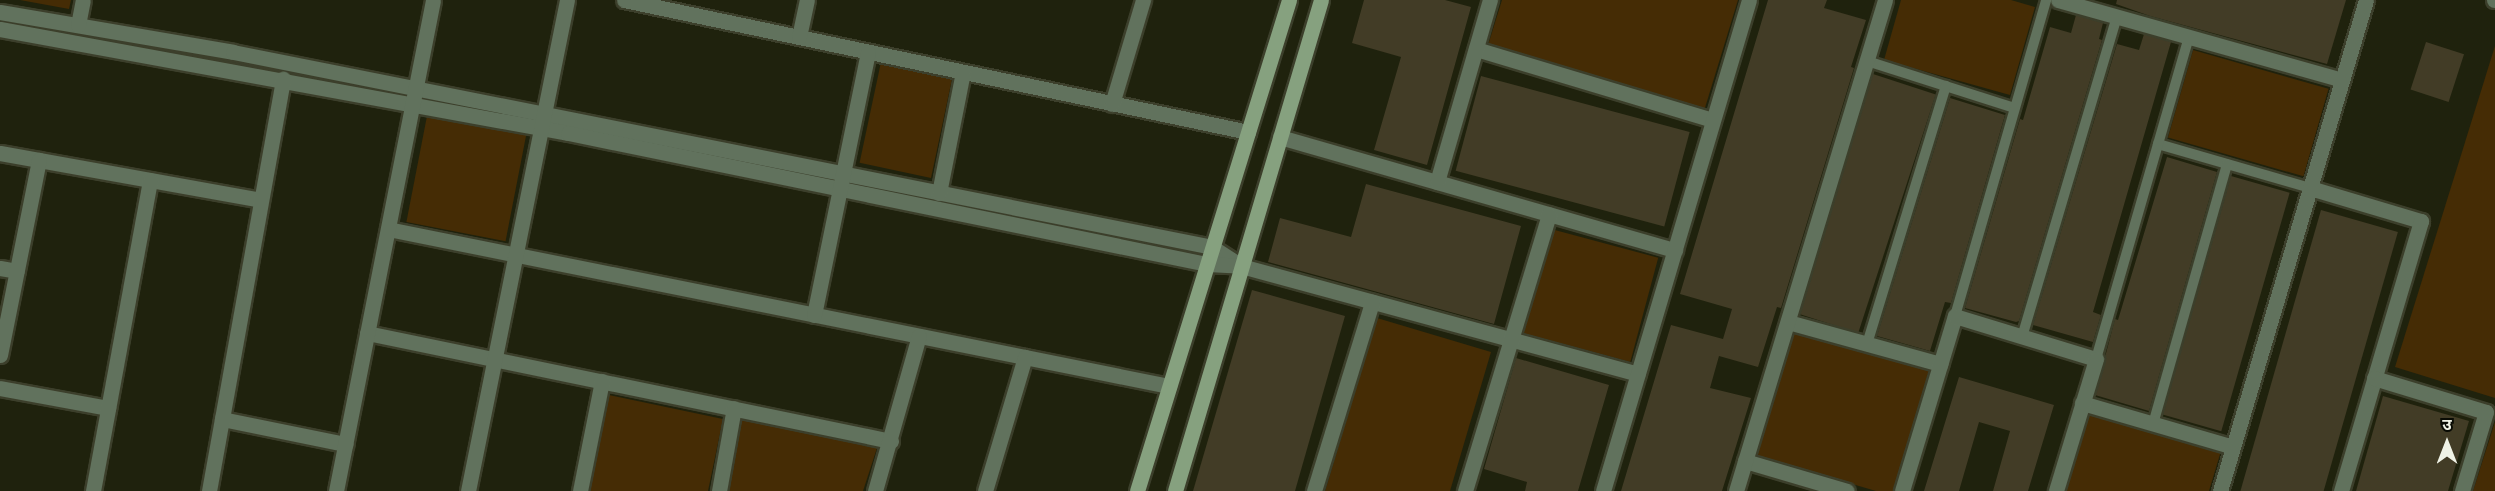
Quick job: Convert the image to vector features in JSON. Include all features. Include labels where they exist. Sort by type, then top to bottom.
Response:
[{"type":"street","points":[[78,25],[83,0]]},
{"type":"street","points":[[336,491],[433,0]]},
{"type":"street","points":[[468,491],[567,0]]},
{"type":"street","points":[[624,0],[675,5],[799,37],[1248,132]]},
{"type":"street","points":[[799,37],[807,0]]},
{"type":"street","points":[[1112,104],[1143,0]]},
{"type":"street","points":[[1137,491],[1288,0]]},
{"type":"street","points":[[1175,491],[1320,0]]},
{"type":"street","points":[[1437,182],[1490,0]]},
{"type":"street","points":[[1603,491],[1749,0]]},
{"type":"street","points":[[1736,491],[1885,0]]},
{"type":"street","points":[[2058,0],[2342,80]]},
{"type":"street","points":[[2220,491],[2366,0]]},
{"type":"street","points":[[0,12],[233,52],[414,96],[843,181],[1207,264],[1242,267],[1638,374]]},
{"type":"street","points":[[0,30],[283,79],[414,96]]},
{"type":"street","points":[[1476,49],[1713,120]]},
{"type":"street","points":[[814,315],[868,52]]},
{"type":"street","points":[[939,192],[963,72]]},
{"type":"street","points":[[209,491],[283,79]]},
{"type":"street","points":[[1280,137],[1675,250]]},
{"type":"street","points":[[0,153],[261,200]]},
{"type":"street","points":[[0,355],[39,160]]},
{"type":"street","points":[[93,491],[150,180]]},
{"type":"street","points":[[843,181],[939,192],[1212,247],[1242,267]]},
{"type":"street","points":[[2310,188],[2421,221],[2341,491]]},
{"type":"street","points":[[1465,491],[1549,214]]},
{"type":"street","points":[[388,229],[1170,386]]},
{"type":"street","points":[[0,268],[17,271]]},
{"type":"street","points":[[1314,491],[1372,302]]},
{"type":"street","points":[[1902,491],[1954,316],[2096,359],[2056,491]]},
{"type":"street","points":[[1788,321],[1940,364]]},
{"type":"street","points":[[368,333],[891,441]]},
{"type":"street","points":[[875,491],[919,336]]},
{"type":"street","points":[[985,491],[1025,357]]},
{"type":"street","points":[[2374,378],[2486,412],[2462,491]]},
{"type":"street","points":[[580,491],[602,381]]},
{"type":"street","points":[[0,388],[108,408]]},
{"type":"street","points":[[2082,403],[2233,447]]},
{"type":"street","points":[[719,491],[734,408]]},
{"type":"street","points":[[222,419],[345,444]]},
{"type":"street","points":[[1745,461],[1827,488],[1847,491]]},
{"type":"lane","points":[[1954,316],[2046,0]]},
{"type":"lane","points":[[2022,337],[2117,17]]},
{"type":"lane","points":[[2096,359],[2189,37]]},
{"type":"lane","points":[[1867,61],[2014,108]]},
{"type":"lane","points":[[1868,344],[1946,86]]},
{"type":"lane","points":[[2158,144],[2310,188]]},
{"type":"lane","points":[[2153,424],[2227,164]]},
{"type":"shaded area","points":[[20,0],[71,0],[69,9]]},
{"type":"shaded area","points":[[1502,0],[1738,0],[1704,111],[1488,45]]},
{"type":"shaded area","points":[[1901,0],[2011,0],[2035,7],[2010,95],[1884,60]]},
{"type":"shaded area","points":[[2495,46],[2495,398],[2395,367]]},
{"type":"shaded area","points":[[2193,50],[2329,89],[2303,176],[2168,137]]},
{"type":"shaded area","points":[[881,62],[952,77],[931,178],[860,163]]},
{"type":"shaded area","points":[[427,116],[526,135],[506,241],[406,222]]},
{"type":"shaded area","points":[[1551,229],[1658,258],[1630,362],[1523,333]]},
{"type":"shaded area","points":[[1377,318],[1491,352],[1450,491],[1325,491]]},
{"type":"shaded area","points":[[1794,331],[1929,371],[1894,491],[1876,491],[1757,456]]},
{"type":"shaded area","points":[[609,395],[723,419],[708,491],[588,491]]},
{"type":"shaded area","points":[[2086,413],[2221,451],[2209,491],[2064,491]]},
{"type":"shaded area","points":[[741,419],[877,448],[863,491],[728,491]]},
{"type":"shaded area","points":[[2495,422],[2495,491],[2473,491]]},
{"type":"building","points":[[1364,0],[1445,0],[1471,7],[1427,165],[1374,150],[1401,57],[1352,43]]},
{"type":"building","points":[[1768,0],[1827,0],[1824,8],[1866,20],[1851,67],[1854,68],[1781,308],[1777,307],[1758,367],[1719,356],[1710,388],[1751,398],[1722,491],[1621,491],[1671,325],[1723,339],[1732,309],[1680,294]]},
{"type":"building","points":[[2117,0],[2346,0],[2327,64],[2150,16],[2116,4]]},
{"type":"building","points":[[2076,15],[2103,23],[2099,39],[2102,40],[2019,321],[1965,308],[2020,119],[2023,120],[2050,27],[2071,33]]},
{"type":"building","points":[[2144,34],[2171,42],[2093,312],[2101,315],[2093,342],[2033,325],[2117,44],[2139,50]]},
{"type":"building","points":[[2426,42],[2464,54],[2449,102],[2411,90]]},
{"type":"building","points":[[1873,74],[1936,94],[1858,333],[1795,313]]},
{"type":"building","points":[[1481,76],[1690,132],[1664,227],[1456,171]]},
{"type":"building","points":[[1950,98],[2005,115],[1951,303],[1945,302],[1930,351],[1877,336]]},
{"type":"building","points":[[2167,157],[2217,172],[2149,411],[2095,395],[2115,319],[2118,320]]},
{"type":"building","points":[[2231,176],[2290,193],[2221,431],[2163,414]]},
{"type":"building","points":[[1366,184],[1521,226],[1494,324],[1268,262],[1280,218],[1351,237]]},
{"type":"building","points":[[2321,210],[2398,232],[2324,491],[2240,491]]},
{"type":"building","points":[[1252,290],[1345,316],[1295,491],[1193,491]]},
{"type":"building","points":[[1516,358],[1609,385],[1578,491],[1525,491],[1527,482],[1484,469]]},
{"type":"building","points":[[1959,377],[2054,405],[2028,491],[1993,491],[2010,431],[1979,422],[1959,491],[1924,491]]},
{"type":"building","points":[[2383,396],[2469,421],[2448,491],[2356,491]]}]
